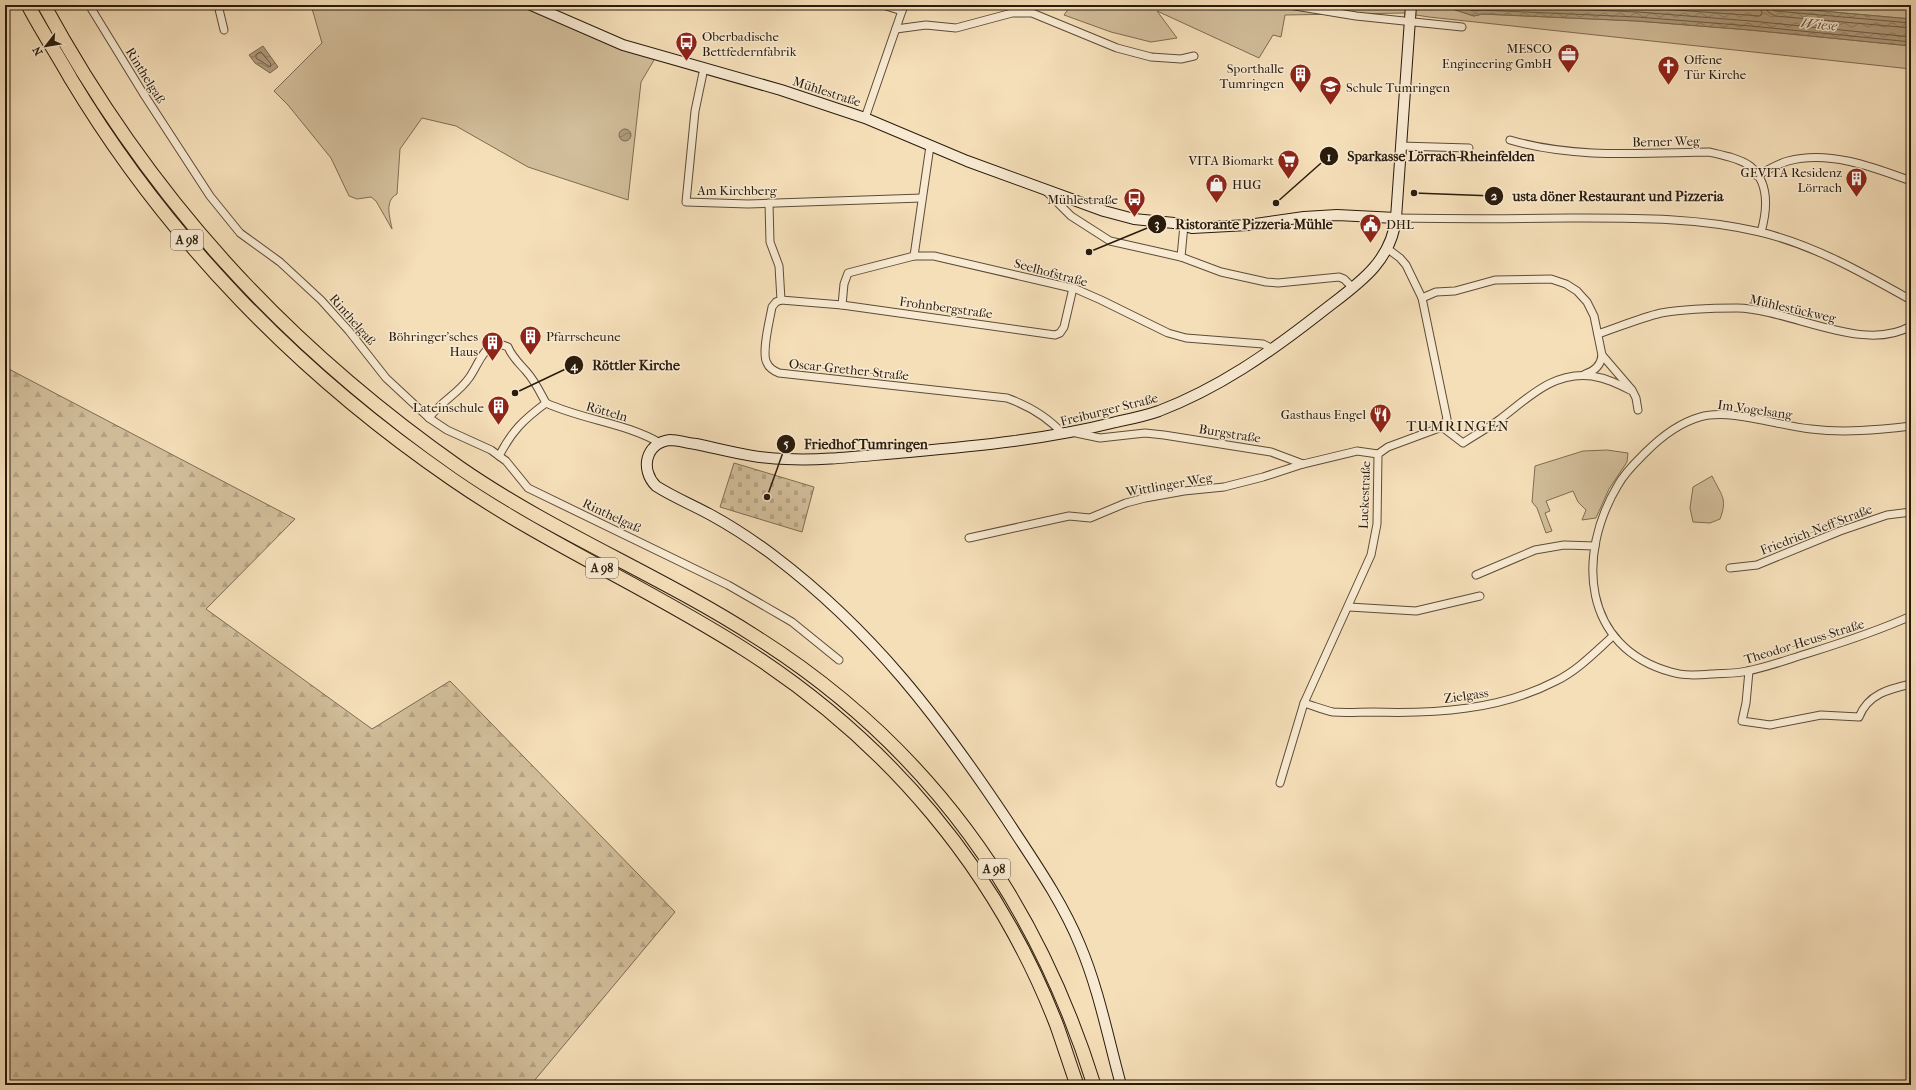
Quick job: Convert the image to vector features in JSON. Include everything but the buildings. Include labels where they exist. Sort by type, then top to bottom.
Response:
[{"type":"highway","name":"A 98","points":[[28,5],[87,104],[112,142],[187,240],[237,297],[302,361],[342,396],[404,446],[456,482],[522,524],[683,612],[746,650],[801,688],[822,704],[859,737],[908,784],[948,832],[972,866],[1002,914],[1036,980],[1057,1027],[1077,1085]]},
{"type":"highway","name":"A 98","points":[[44,5],[78,65],[115,122],[154,177],[196,230],[242,282],[289,329],[352,386],[400,425],[464,470],[520,506],[698,602],[756,636],[811,674],[834,692],[897,750],[944,802],[986,856],[1019,909],[1041,949],[1068,1009],[1094,1085]]},
{"type":"street","name":"Rinthelgaß","points":[[89,5],[143,94],[210,196],[232,224],[240,233],[280,262],[321,300],[349,331],[386,378],[429,418],[447,430],[491,450],[506,461],[528,488],[728,585],[792,622],[839,660]]},
{"type":"street","points":[[218,5],[224,30]]},
{"type":"street","name":"Mühlestraße","points":[[531,5],[623,45],[781,90],[865,118],[930,146],[1046,191],[1134,219],[1184,225],[1192,228],[1224,227],[1304,217],[1337,215],[1396,218]]},
{"type":"street","points":[[865,118],[903,8],[883,5]]},
{"type":"street","points":[[1289,5],[1356,16],[1410,20],[1462,27]]},
{"type":"street","name":"Freiburger Straße","points":[[660,443],[669,440],[677,441],[785,460],[816,459],[939,449],[1075,432],[1163,409],[1221,383],[1273,349],[1349,284],[1374,268],[1388,250],[1392,240],[1396,218],[1411,5]]},
{"type":"street","points":[[896,29],[926,25],[956,28],[1012,13],[1022,12],[1040,16],[1106,44],[1151,57],[1181,59],[1194,56]]},
{"type":"street","name":"Am Kirchberg","points":[[704,68],[695,111],[686,202],[769,203],[922,198]]},
{"type":"street","name":"Berner Weg","points":[[1510,140],[1555,150],[1585,153],[1709,152],[1730,157],[1750,166],[1757,176],[1766,197],[1767,207],[1761,232]]},
{"type":"street","points":[[914,256],[930,146]]},
{"type":"street","points":[[1400,146],[1469,148]]},
{"type":"street","points":[[1757,176],[1776,165],[1788,161],[1821,158],[1863,165],[1911,180]]},
{"type":"street","points":[[1046,191],[1071,216],[1110,241],[1181,257],[1221,272],[1266,282],[1278,283],[1339,277],[1349,284]]},
{"type":"street","points":[[769,203],[770,242],[779,266],[781,300]]},
{"type":"street","points":[[1396,218],[1653,218],[1761,232],[1854,267],[1911,300]]},
{"type":"street","points":[[1181,257],[1184,225]]},
{"type":"street","points":[[1388,250],[1400,258],[1406,265],[1422,298],[1447,419],[1442,427],[1463,443],[1497,421],[1547,383],[1565,377],[1591,372],[1597,368],[1601,362],[1602,355],[1594,316],[1587,302],[1571,288],[1551,279],[1495,280],[1455,291],[1436,292],[1422,298]]},
{"type":"street","name":"Seelhofstraße","points":[[842,305],[844,284],[848,273],[914,256],[934,256],[1073,288],[1168,333],[1186,338],[1205,341],[1263,344],[1273,349]]},
{"type":"street","name":"Frohnbergstraße","points":[[781,300],[842,305],[1055,335],[1060,333],[1064,327],[1073,288]]},
{"type":"street","name":"Oscar-Grether-Straße","points":[[781,300],[776,302],[772,307],[765,355],[767,364],[779,373],[1007,398],[1032,408],[1053,423],[1062,434]]},
{"type":"street","name":"Mühlestückweg","points":[[1598,334],[1662,313],[1738,308],[1763,312],[1844,332],[1875,337],[1904,330],[1911,326]]},
{"type":"street","points":[[429,418],[435,410],[466,382],[487,350],[492,345],[501,344],[508,347],[511,356],[533,380],[546,403],[530,414],[510,435],[499,456]]},
{"type":"street","points":[[1602,355],[1632,390],[1636,398],[1638,410]]},
{"type":"street","points":[[1581,375],[1604,379],[1632,390]]},
{"type":"street","name":"Rötteln","points":[[546,403],[587,419],[647,435],[660,443]]},
{"type":"street","name":"Im Vogelsang","points":[[1593,573],[1595,546],[1602,520],[1609,501],[1618,484],[1632,466],[1653,445],[1673,430],[1700,417],[1715,414],[1810,429],[1845,432],[1911,426]]},
{"type":"street","name":"Luckestraße","points":[[1280,783],[1304,703],[1372,555],[1377,524],[1378,454],[1388,446],[1442,427]]},
{"type":"street","name":"Burgstraße","points":[[1075,432],[1100,438],[1145,433],[1164,435],[1271,452],[1303,464]]},
{"type":"street","points":[[660,443],[649,454],[646,461],[646,471],[649,479],[665,492],[714,517],[751,539],[836,608],[887,659],[926,705],[962,753],[1026,849],[1071,926],[1092,977],[1121,1085]]},
{"type":"street","points":[[1303,464],[1357,451],[1378,454]]},
{"type":"street","name":"Wittlinger Weg","points":[[969,538],[1069,516],[1090,518],[1126,503],[1184,491],[1224,487],[1263,477],[1303,464]]},
{"type":"street","name":"Friedrich-Neff-Straße","points":[[1730,568],[1757,565],[1873,519],[1887,515],[1911,512]]},
{"type":"street","points":[[1476,575],[1535,550],[1564,546],[1595,546]]},
{"type":"street","name":"Theodor-Heuss-Straße","points":[[1593,573],[1595,597],[1601,616],[1613,636],[1632,654],[1672,673],[1693,675],[1749,671],[1854,639],[1911,616]]},
{"type":"street","points":[[1349,607],[1416,610],[1480,596]]},
{"type":"street","name":"Zielgass","points":[[1304,703],[1333,712],[1399,713],[1465,709],[1499,702],[1533,692],[1561,678],[1577,668],[1613,636]]},
{"type":"street","points":[[1749,671],[1746,703],[1742,721],[1770,726],[1821,715],[1859,717],[1863,708],[1872,698],[1888,690],[1911,684]]},
{"type":"green space","points":[[311,5],[531,5],[657,55],[641,82],[628,200],[528,167],[456,126],[422,118],[400,149],[397,194],[390,201],[389,205],[392,229],[376,201],[371,197],[357,199],[349,196],[331,158],[288,105],[274,91],[322,43]]},
{"type":"green space","points":[[1071,5],[1440,5],[1474,16],[1482,14],[1637,21],[1750,30],[1911,46],[1911,69],[1403,13],[1285,15],[1281,37],[1273,35],[1259,58],[1157,11],[1177,38],[1151,42],[1111,32],[1064,15]]},
{"type":"green space","points":[[1754,5],[1911,5],[1911,19]]},
{"type":"green space","points":[[5,367],[295,519],[206,609],[372,729],[450,681],[675,912],[534,1081],[534,1085],[5,1085]]},
{"type":"green space","points":[[1607,450],[1628,453],[1627,462],[1609,489],[1596,518],[1582,520],[1586,510],[1578,502],[1573,491],[1546,501],[1550,511],[1545,513],[1552,531],[1546,533],[1537,508],[1532,502],[1535,466],[1583,451]]},
{"type":"green space","points":[[734,463],[814,487],[802,532],[720,507]]},
{"type":"green space","points":[[1712,476],[1721,492],[1723,501],[1720,519],[1710,523],[1693,522],[1690,508],[1693,487]]},
{"type":"water","name":"Wiese","points":[[1440,5],[1754,5],[1911,19],[1911,46],[1750,30],[1637,21],[1482,14],[1474,16]]},
{"type":"water","points":[[263,46],[278,67],[270,73],[255,63],[249,55]]},
{"type":"water","points":[[623,129],[627,129],[631,135],[627,141],[623,141],[619,137],[619,133]]},
{"type":"place","name":"Oberbadische Bettfedernfabrik","points":[[686,62]]},
{"type":"place","name":"MESCO Engineering GmbH","points":[[1568,74]]},
{"type":"place","name":"Offene Tür Kirche","points":[[1668,86]]},
{"type":"place","name":"Sporthalle Tumringen","points":[[1300,94]]},
{"type":"place","name":"Schule Tumringen","points":[[1330,106]]},
{"type":"place","name":"VITA Biomarkt","points":[[1289,180]]},
{"type":"place","name":"usta döner Restaurant und Pizzeria","points":[[1414,193]]},
{"type":"place","name":"GEVITA Residenz Lörrach","points":[[1857,198]]},
{"type":"place","name":"Sparkasse Lörrach-Rheinfelden","points":[[1276,203]]},
{"type":"place","name":"HUG","points":[[1216,204]]},
{"type":"place","name":"Mühlestraße","points":[[1134,218]]},
{"type":"place","name":"DHL","points":[[1371,244]]},
{"type":"place","name":"Ristorante Pizzeria Mühle","points":[[1089,252]]},
{"type":"place","name":"Pfarrscheune","points":[[531,356]]},
{"type":"place","name":"Böhringer'sches Haus","points":[[493,362]]},
{"type":"place","name":"Röttler Kirche","points":[[515,393]]},
{"type":"place","name":"Lateinschule","points":[[499,426]]},
{"type":"place","name":"Gasthaus Engel","points":[[1381,434]]},
{"type":"place","name":"Friedhof Tumringen","points":[[767,497]]},
{"type":"district","name":"TUMRINGEN","points":[[1458,426]]}]
